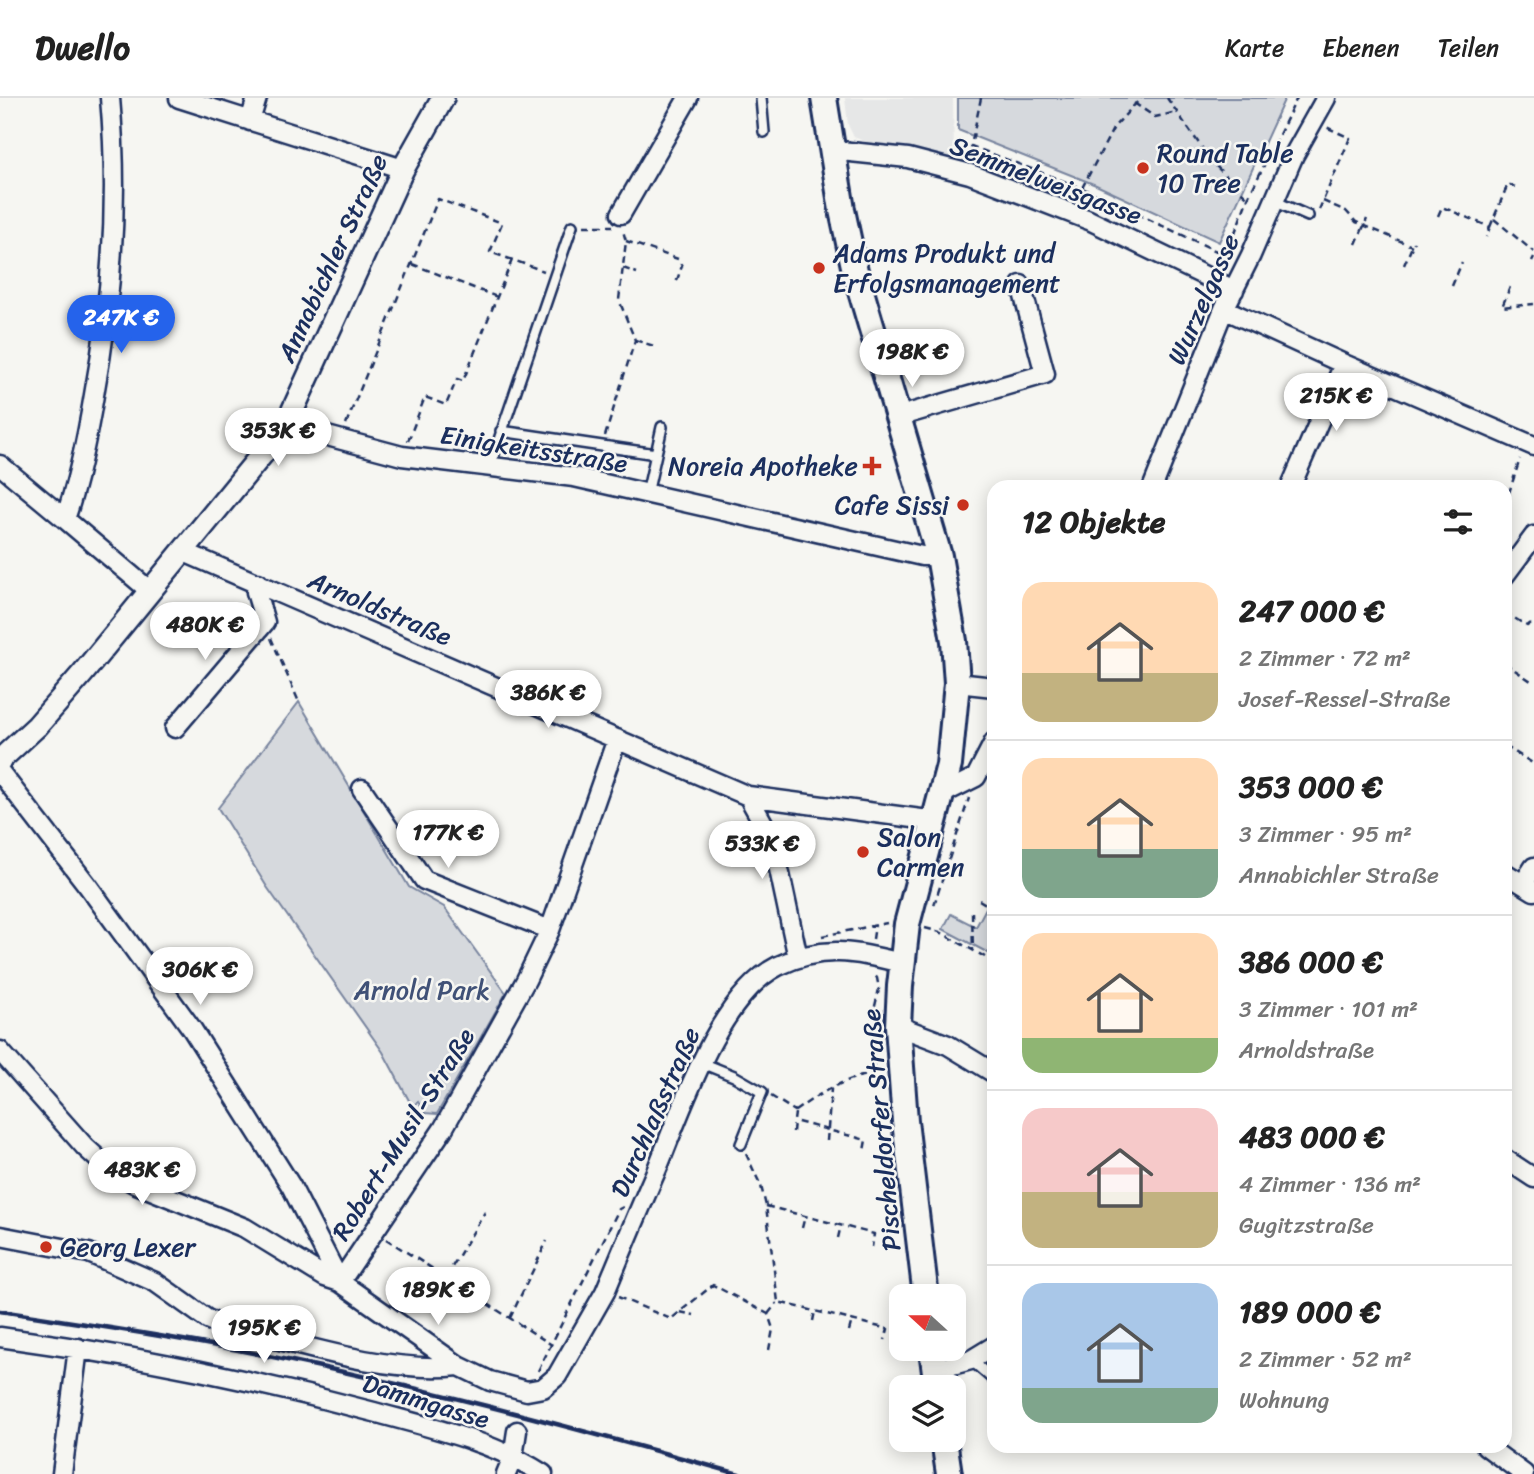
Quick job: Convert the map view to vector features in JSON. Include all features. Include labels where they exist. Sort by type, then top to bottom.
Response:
[{"type":"main road","name":"Pischeldorfer Straße","points":[[824,98],[831,150],[855,271],[939,556],[954,641],[957,683],[949,765],[916,926],[902,963],[898,1026],[905,1121],[924,1284]]},
{"type":"main road","points":[[945,1452],[948,1474]]},
{"type":"street","points":[[65,519],[85,446],[106,329],[113,220],[110,98]]},
{"type":"street","points":[[179,98],[403,169]]},
{"type":"street","points":[[250,121],[257,98]]},
{"type":"street","name":"Annabichler Straße","points":[[0,760],[37,726],[184,552],[286,425],[403,169],[443,98]]},
{"type":"street","points":[[621,214],[688,98]]},
{"type":"street","name":"Wurzelgasse","points":[[1155,480],[1224,309],[1294,155],[1326,98]]},
{"type":"street","name":"Semmelweisgasse","points":[[831,150],[908,159],[970,174],[1089,220],[1234,290]]},
{"type":"street","points":[[897,416],[1045,374],[1021,285]]},
{"type":"street","points":[[1224,309],[1344,364],[1533,444]]},
{"type":"street","points":[[1294,480],[1344,364]]},
{"type":"street","name":"Einigkeitsstraße","points":[[286,425],[402,456],[574,477],[922,556],[939,556]]},
{"type":"street","points":[[0,465],[150,592]]},
{"type":"street","points":[[1512,566],[1534,536]]},
{"type":"street","name":"Arnoldstraße","points":[[184,552],[748,796],[936,821]]},
{"type":"street","points":[[175,728],[265,622],[256,592],[258,583]]},
{"type":"street","points":[[957,683],[987,686]]},
{"type":"street","name":"Robert-Musil-Straße","points":[[340,1282],[443,1129],[513,1006],[550,930],[617,739]]},
{"type":"street","points":[[942,794],[974,778],[987,755]]},
{"type":"street","points":[[0,772],[88,886],[192,1029],[291,1186],[340,1282]]},
{"type":"street","points":[[362,789],[424,880],[550,930]]},
{"type":"street","points":[[748,796],[773,841],[797,950]]},
{"type":"street","points":[[1512,878],[1528,888],[1534,867]]},
{"type":"street","name":"Durchlaßstraße","points":[[460,1366],[491,1381],[527,1391],[543,1388],[556,1376],[605,1292],[702,1063],[724,1021],[755,983],[797,950],[849,951],[902,963]]},
{"type":"street","points":[[898,1026],[948,1045],[987,1069]]},
{"type":"street","points":[[0,1051],[85,1147],[108,1168],[134,1183],[245,1228],[325,1277],[340,1282],[460,1366]]},
{"type":"street","points":[[1512,1164],[1534,1178]]},
{"type":"street","points":[[0,1236],[89,1253],[155,1282],[206,1319],[218,1324],[382,1364],[431,1369],[460,1366]]},
{"type":"street","name":"Dammgasse","points":[[0,1337],[172,1364],[320,1397],[444,1431],[513,1457],[543,1474]]},
{"type":"street","points":[[62,1474],[78,1348]]},
{"type":"street","points":[[934,1369],[971,1360],[987,1350]]},
{"type":"street","points":[[506,1474],[513,1457],[517,1431]]},
{"type":"street","points":[[1496,1453],[1524,1474]]},
{"type":"lane","points":[[761,98],[764,132]]},
{"type":"lane","points":[[1274,201],[1308,216]]},
{"type":"lane","points":[[489,466],[572,226]]},
{"type":"lane","points":[[647,494],[662,427]]},
{"type":"lane","points":[[502,431],[656,454]]},
{"type":"lane","points":[[702,1063],[734,1076],[762,1092],[741,1144]]},
{"type":"lane","points":[[971,1360],[987,1374]]},
{"type":"path","points":[[981,98],[971,146],[1082,188],[1227,256]]},
{"type":"path","points":[[1082,188],[1114,127],[1133,103],[1141,98]]},
{"type":"path","points":[[1167,98],[1212,162],[1248,198]]},
{"type":"path","points":[[1218,275],[1248,198],[1297,98]]},
{"type":"path","points":[[1133,103],[1155,117],[1177,113]]},
{"type":"path","points":[[1313,121],[1350,138],[1318,212]]},
{"type":"path","points":[[1486,237],[1508,184],[1515,187]]},
{"type":"path","points":[[340,440],[438,200],[502,223],[490,252],[555,275]]},
{"type":"path","points":[[1323,201],[1346,211],[1356,222],[1413,244],[1404,265]]},
{"type":"path","points":[[1438,216],[1442,207],[1490,227]]},
{"type":"path","points":[[1356,244],[1367,219]]},
{"type":"path","points":[[1494,219],[1533,257]]},
{"type":"path","points":[[572,226],[622,226],[626,241],[619,300],[635,340],[607,425],[604,447]]},
{"type":"path","points":[[626,241],[678,258],[682,266],[676,283]]},
{"type":"path","points":[[402,456],[425,397],[446,405],[457,379],[463,382],[512,260]]},
{"type":"path","points":[[1452,286],[1462,262]]},
{"type":"path","points":[[411,264],[498,297]]},
{"type":"path","points":[[623,268],[636,273]]},
{"type":"path","points":[[1510,287],[1502,307],[1534,304]]},
{"type":"path","points":[[635,340],[657,347]]},
{"type":"path","points":[[1512,482],[1518,462],[1533,444]]},
{"type":"path","points":[[1512,617],[1522,625],[1531,625],[1534,621]]},
{"type":"path","points":[[265,622],[299,702]]},
{"type":"path","points":[[1512,668],[1534,683]]},
{"type":"path","points":[[1512,750],[1534,764]]},
{"type":"path","points":[[933,907],[974,778]]},
{"type":"path","points":[[979,900],[987,905]]},
{"type":"path","points":[[972,912],[973,951]]},
{"type":"path","points":[[793,1132],[795,1111],[823,1091],[859,1076],[874,1074],[872,1019],[879,989],[877,978],[870,970],[876,924]]},
{"type":"path","points":[[797,950],[876,924],[916,926],[940,932],[987,958]]},
{"type":"path","points":[[827,1141],[831,1089]]},
{"type":"path","points":[[762,1092],[779,1098],[795,1111]]},
{"type":"path","points":[[794,1121],[866,1140],[864,1151]]},
{"type":"path","points":[[741,1144],[761,1186],[766,1206],[778,1302],[768,1314]]},
{"type":"path","points":[[766,1206],[874,1234],[872,1247]]},
{"type":"path","points":[[446,1277],[485,1212]]},
{"type":"path","points":[[802,1228],[805,1216]]},
{"type":"path","points":[[838,1238],[841,1225]]},
{"type":"path","points":[[375,1232],[569,1356]]},
{"type":"path","points":[[510,1318],[547,1241]]},
{"type":"path","points":[[605,1292],[671,1319],[713,1285],[768,1314],[773,1329],[769,1350]]},
{"type":"path","points":[[778,1302],[888,1329],[885,1340]]},
{"type":"path","points":[[813,1321],[815,1311]]},
{"type":"path","points":[[680,1312],[694,1315]]},
{"type":"path","points":[[849,1331],[852,1320]]},
{"type":"shaded area","points":[[845,98],[953,98],[954,158],[918,149],[866,142],[854,137],[848,125]]},
{"type":"green space","points":[[958,98],[1285,98],[1219,242],[1096,185],[958,130]]},
{"type":"green space","name":"Arnold Park","points":[[299,702],[409,887],[444,907],[506,993],[437,1114],[425,1113],[418,1102],[412,1106],[383,1052],[267,887],[218,808]]},
{"type":"green space","points":[[987,906],[987,952],[943,929],[951,914],[976,927]]},
{"type":"railway","points":[[0,1311],[260,1354],[353,1374],[519,1414],[739,1474]]},
{"type":"place","name":"Round Table 10 Tree","points":[[1143,168]]},
{"type":"place","name":"Adams Produkt und Erfolgsmanagement","points":[[819,268]]},
{"type":"place","name":"Noreia Apotheke","points":[[872,466]]},
{"type":"place","name":"Cafe Sissi","points":[[963,505]]},
{"type":"place","name":"Salon Carmen","points":[[863,852]]},
{"type":"place","name":"Georg Lexer","points":[[46,1247]]}]
